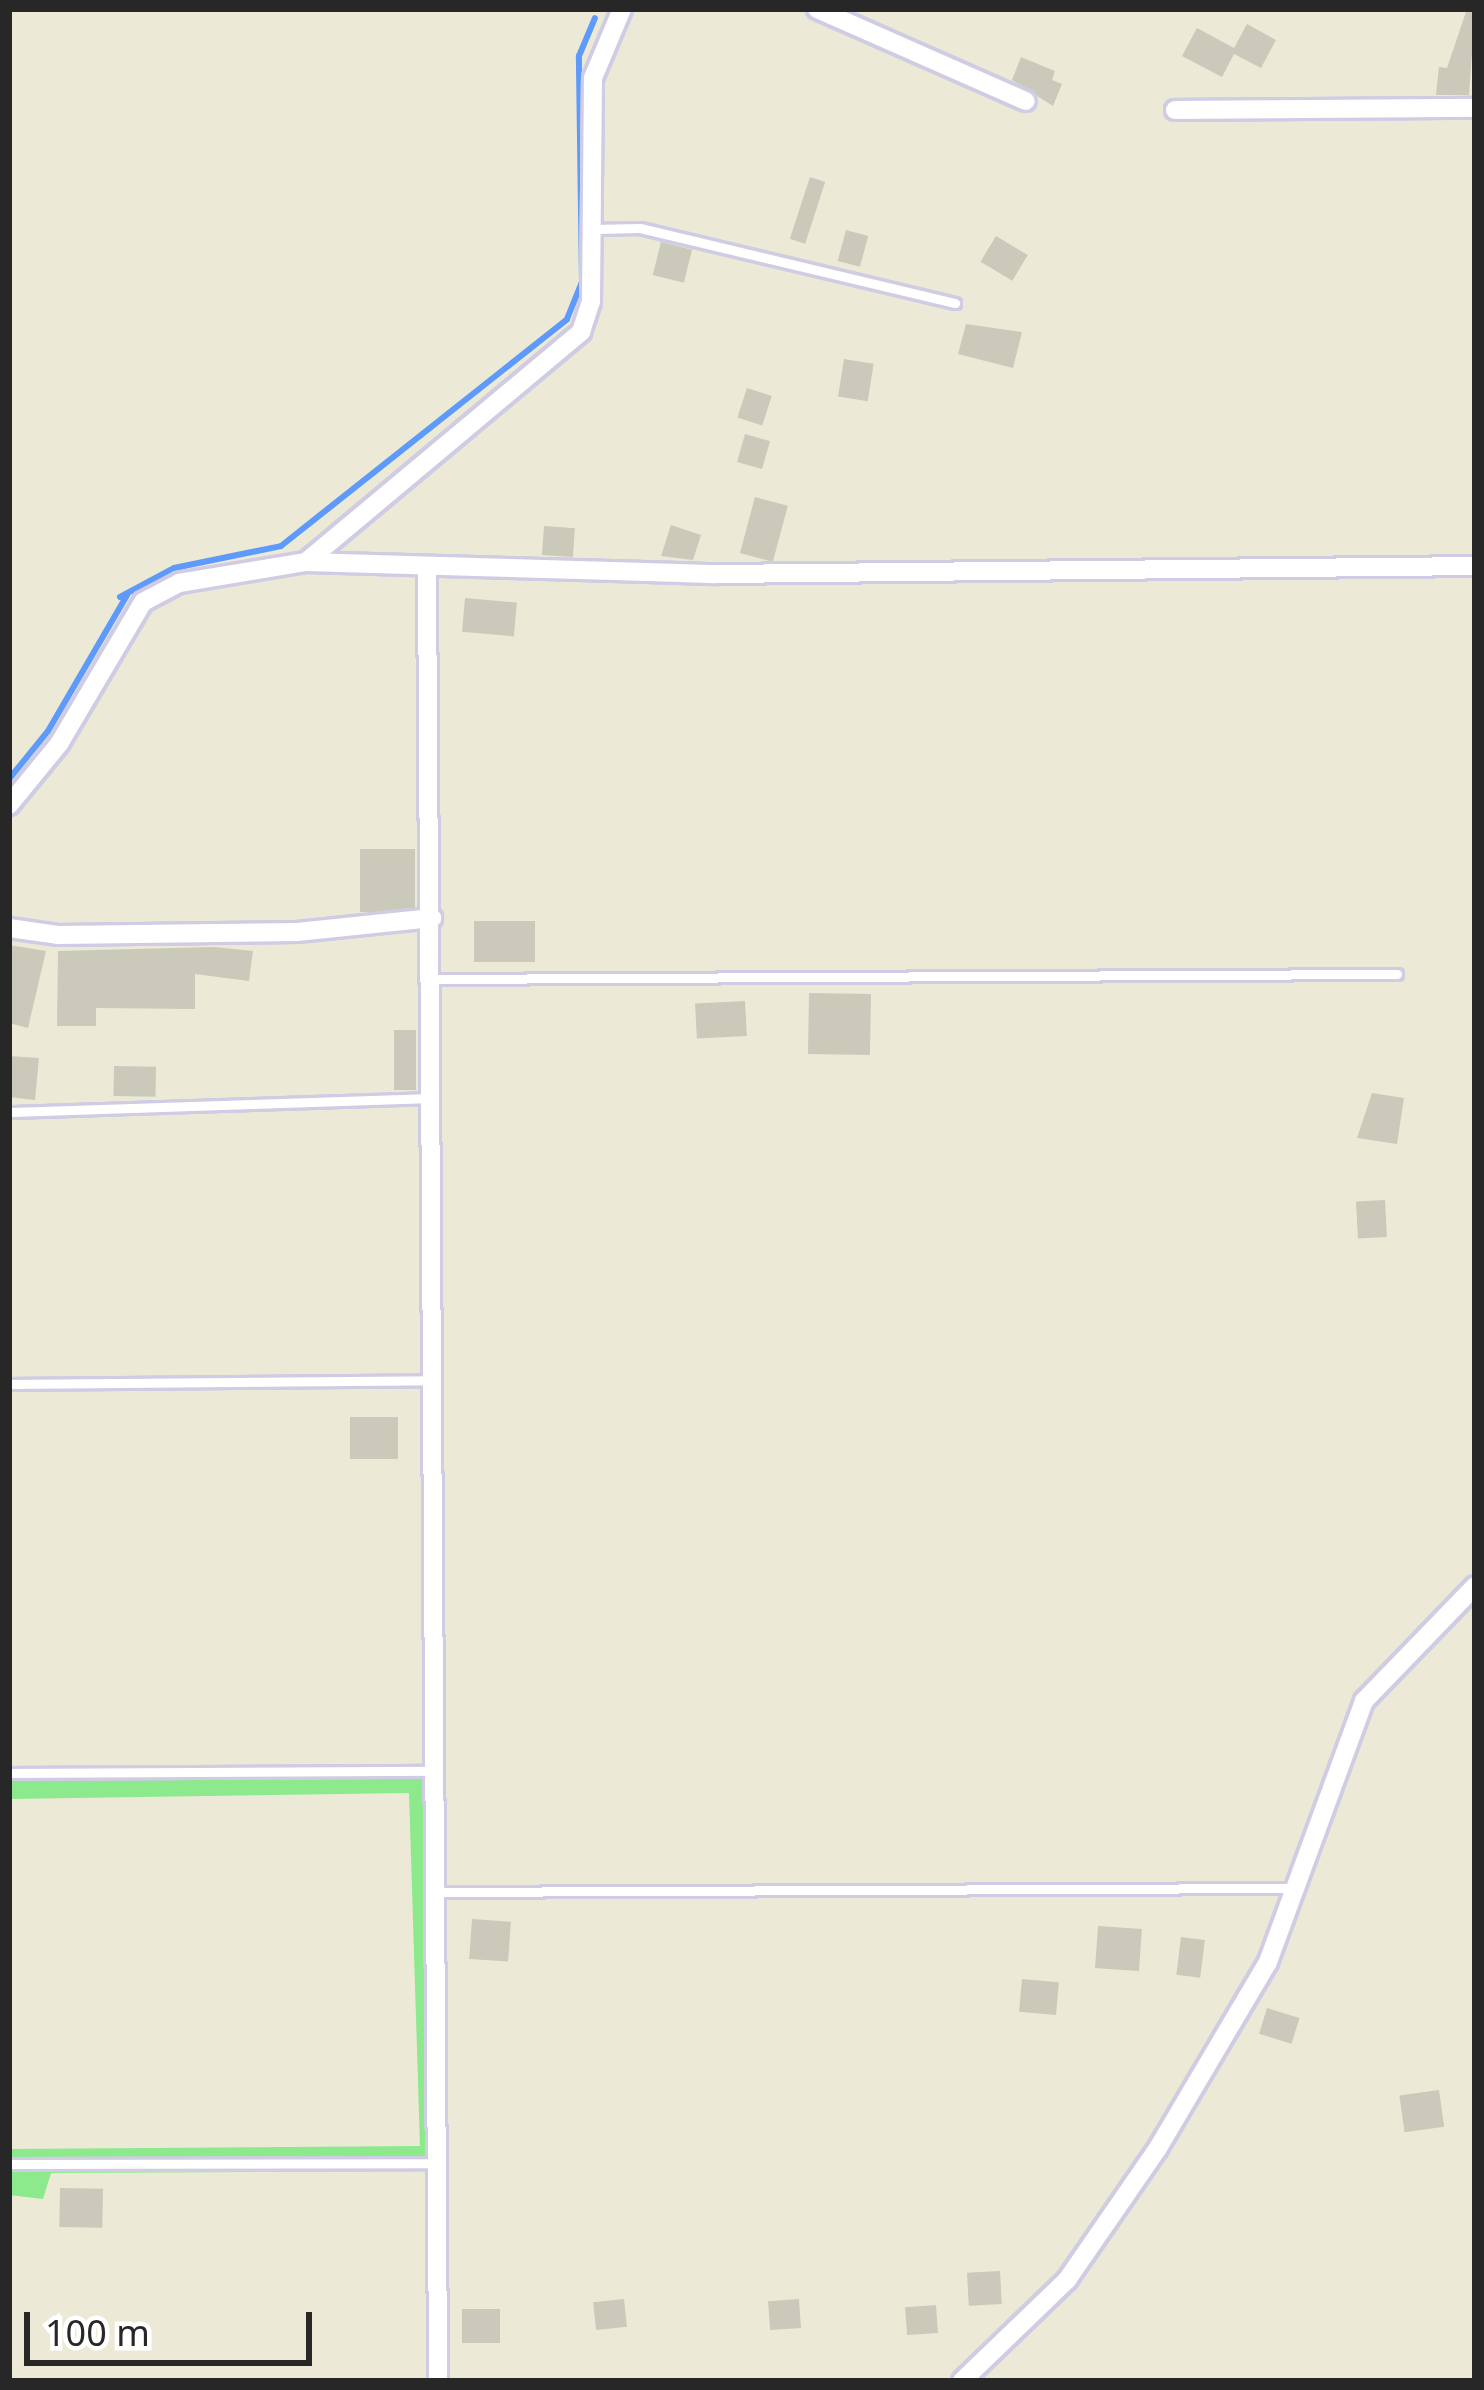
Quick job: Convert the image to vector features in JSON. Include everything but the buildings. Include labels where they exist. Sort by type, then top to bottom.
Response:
[{"type":"street","points":[[306,562],[570,346],[588,319],[593,78],[622,9]]},
{"type":"street","points":[[817,9],[1026,101]]},
{"type":"street","points":[[1175,110],[1475,108]]},
{"type":"street","points":[[9,805],[59,744],[143,602],[178,583],[306,562],[428,571],[1475,566]]},
{"type":"street","points":[[428,571],[437,1380],[438,2381]]},
{"type":"street","points":[[9,928],[58,935],[297,932],[431,918]]},
{"type":"street","points":[[962,2381],[1067,2280],[1158,2148],[1262,1974],[1364,1701],[1475,1586]]},
{"type":"lane","points":[[593,229],[640,228],[956,303]]},
{"type":"lane","points":[[432,979],[1397,974]]},
{"type":"lane","points":[[9,1112],[433,1098]]},
{"type":"lane","points":[[9,1384],[437,1380]]},
{"type":"lane","points":[[9,1773],[435,1771]]},
{"type":"lane","points":[[437,1892],[1293,1888]]},
{"type":"lane","points":[[9,2164],[440,2163]]},
{"type":"green space","points":[[433,1774],[439,2171],[51,2173],[43,2199],[9,2195],[9,2149],[420,2146],[409,1793],[9,1799],[9,1779]]},
{"type":"waterway","points":[[120,597],[174,568],[281,546],[567,319],[582,282],[579,56],[595,18]]},
{"type":"waterway","points":[[9,779],[48,731],[127,595]]}]
